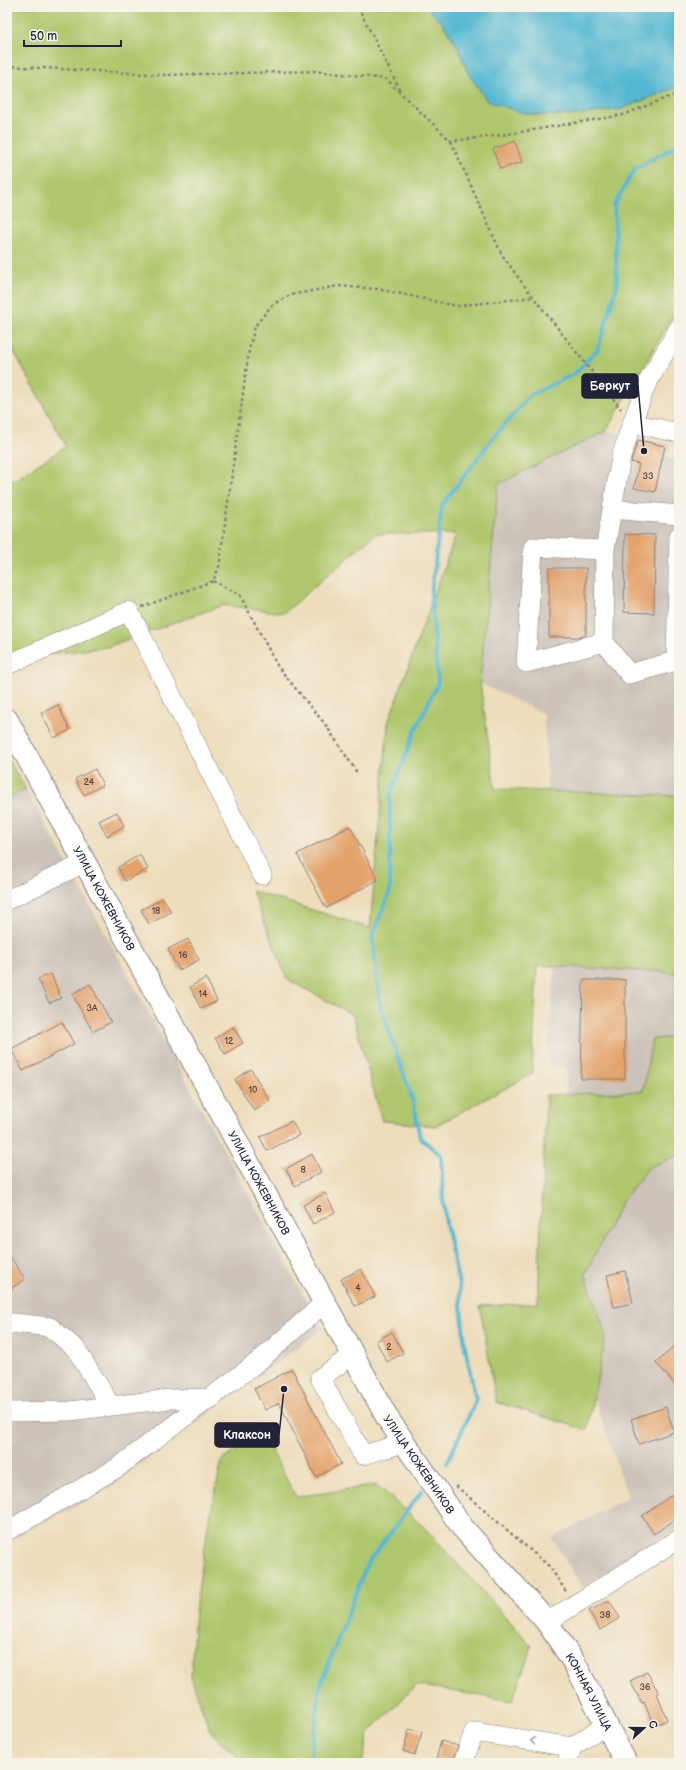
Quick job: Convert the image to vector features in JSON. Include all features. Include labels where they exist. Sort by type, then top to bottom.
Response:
[{"type":"main road","name":"УЛИЦА КОЖЕВНИКОВ","points":[[7,720],[388,1419],[462,1527],[547,1622]]},
{"type":"main road","name":"КОННАЯ УЛИЦА","points":[[547,1622],[575,1664],[626,1763]]},
{"type":"street","points":[[679,328],[646,385],[632,423],[621,457],[605,550],[604,642],[629,674],[676,662],[679,536]]},
{"type":"street","points":[[632,423],[679,433]]},
{"type":"street","points":[[612,509],[679,515]]},
{"type":"street","points":[[604,642],[526,662],[533,547],[605,550]]},
{"type":"street","points":[[7,665],[129,611],[262,875]]},
{"type":"street","points":[[7,900],[84,863]]},
{"type":"street","points":[[7,1531],[118,1468],[260,1360],[324,1303]]},
{"type":"street","points":[[7,1325],[14,1323],[50,1327],[76,1349],[111,1406]]},
{"type":"street","points":[[353,1355],[320,1378],[363,1455],[404,1443]]},
{"type":"street","points":[[7,1412],[70,1411],[170,1399],[212,1398]]},
{"type":"street","points":[[547,1622],[679,1539]]},
{"type":"street","points":[[463,1763],[474,1732],[569,1755],[606,1724]]},
{"type":"path","points":[[358,7],[402,92]]},
{"type":"path","points":[[7,66],[165,75],[315,71],[386,79],[402,92],[451,141],[501,253],[632,423]]},
{"type":"path","points":[[451,141],[496,136],[623,115],[679,93]]},
{"type":"path","points":[[213,581],[219,567],[249,350],[255,326],[272,305],[290,295],[338,286],[378,289],[457,306],[534,297]]},
{"type":"path","points":[[129,611],[213,581],[240,595],[278,666],[326,724],[358,774]]},
{"type":"shaded area","points":[[606,431],[670,444],[667,458],[679,460],[679,1528],[582,1587],[552,1538],[628,1497],[580,1356],[559,1330],[567,1067],[547,1065],[556,949],[544,714],[480,683],[498,484]]},
{"type":"shaded area","points":[[26,789],[322,1329],[100,1494],[7,1541],[7,799]]},
{"type":"green space","points":[[7,7],[426,7],[443,24],[457,45],[468,73],[537,115],[575,115],[621,109],[679,86],[679,312],[673,316],[606,431],[498,484],[480,683],[495,789],[679,796],[679,973],[537,965],[532,1074],[435,1126],[382,1121],[353,1015],[287,979],[252,891],[370,928],[388,723],[456,534],[375,534],[284,613],[223,605],[107,647],[11,659],[7,652],[7,485],[66,446],[7,339]]},
{"type":"green space","points":[[7,758],[26,789],[7,799]]},
{"type":"green space","points":[[679,1037],[679,1155],[649,1167],[623,1200],[585,1274],[606,1335],[587,1430],[496,1402],[480,1306],[538,1303],[546,1095],[643,1091],[652,1039]]},
{"type":"green space","points":[[262,1433],[296,1497],[377,1485],[427,1530],[532,1646],[512,1701],[416,1685],[369,1733],[362,1763],[243,1763],[210,1731],[191,1677],[195,1610],[208,1526],[222,1460]]},
{"type":"water","points":[[426,7],[679,7],[679,86],[621,109],[575,115],[537,115],[519,112],[487,101],[468,73],[457,45],[443,24]]},
{"type":"building","points":[[515,141],[522,162],[500,169],[493,149]]},
{"type":"building","points":[[638,440],[665,446],[655,492],[634,488],[639,464],[631,462]]},
{"type":"building","points":[[625,534],[655,535],[654,613],[624,612]]},
{"type":"building","points":[[549,568],[586,568],[586,635],[579,637],[549,637]]},
{"type":"building","points":[[58,705],[70,730],[54,738],[41,713]]},
{"type":"building","points":[[95,769],[103,785],[84,795],[75,779]]},
{"type":"building","points":[[117,812],[124,826],[107,836],[99,821]]},
{"type":"building","points":[[350,826],[378,880],[326,908],[297,854]]},
{"type":"building","points":[[140,855],[148,869],[125,881],[118,867]]},
{"type":"building","points":[[163,898],[171,912],[149,924],[141,910]]},
{"type":"building","points":[[188,939],[199,960],[179,970],[168,949]]},
{"type":"building","points":[[51,974],[61,998],[49,1003],[38,979]]},
{"type":"building","points":[[206,978],[217,1001],[201,1009],[190,987]]},
{"type":"building","points":[[583,980],[625,980],[625,1079],[581,1079]]},
{"type":"building","points":[[90,984],[111,1022],[93,1032],[72,994]]},
{"type":"building","points":[[62,1022],[74,1044],[23,1071],[11,1049]]},
{"type":"building","points":[[233,1027],[243,1043],[225,1054],[215,1038]]},
{"type":"building","points":[[251,1069],[270,1101],[254,1111],[235,1079]]},
{"type":"building","points":[[292,1121],[299,1135],[267,1151],[260,1137]]},
{"type":"building","points":[[312,1154],[321,1172],[295,1186],[286,1169]]},
{"type":"building","points":[[325,1193],[335,1212],[313,1224],[303,1205]]},
{"type":"building","points":[[7,1252],[25,1279],[7,1291]]},
{"type":"building","points":[[361,1269],[375,1297],[355,1306],[341,1279]]},
{"type":"building","points":[[625,1271],[633,1303],[614,1307],[607,1275]]},
{"type":"building","points":[[392,1332],[403,1353],[387,1362],[376,1341]]},
{"type":"building","points":[[679,1342],[679,1389],[656,1363]]},
{"type":"building","points":[[292,1369],[341,1464],[316,1477],[279,1403],[265,1410],[254,1389]]},
{"type":"building","points":[[666,1407],[674,1432],[639,1444],[631,1419]]},
{"type":"building","points":[[679,1490],[679,1517],[654,1534],[642,1516]]},
{"type":"building","points":[[609,1600],[620,1618],[600,1630],[589,1611]]},
{"type":"building","points":[[647,1672],[659,1693],[657,1694],[667,1720],[654,1726],[644,1702],[642,1703],[630,1681]]},
{"type":"building","points":[[409,1729],[422,1732],[415,1755],[403,1751]]},
{"type":"building","points":[[441,1741],[458,1746],[452,1763],[436,1760]]},
{"type":"waterway","points":[[447,1463],[476,1400],[465,1347],[459,1285],[446,1224],[441,1155],[420,1138],[413,1101],[380,1005],[372,937],[390,891],[390,796],[414,733],[438,683],[431,595],[442,505],[492,439],[530,395],[574,374],[598,349],[617,286],[614,205],[635,169],[679,144]]},
{"type":"waterway","points":[[310,1763],[320,1686],[367,1564],[422,1491]]},
{"type":"place","name":"Беркут","points":[[644,451]]},
{"type":"place","name":"Клаксон","points":[[284,1389]]}]
